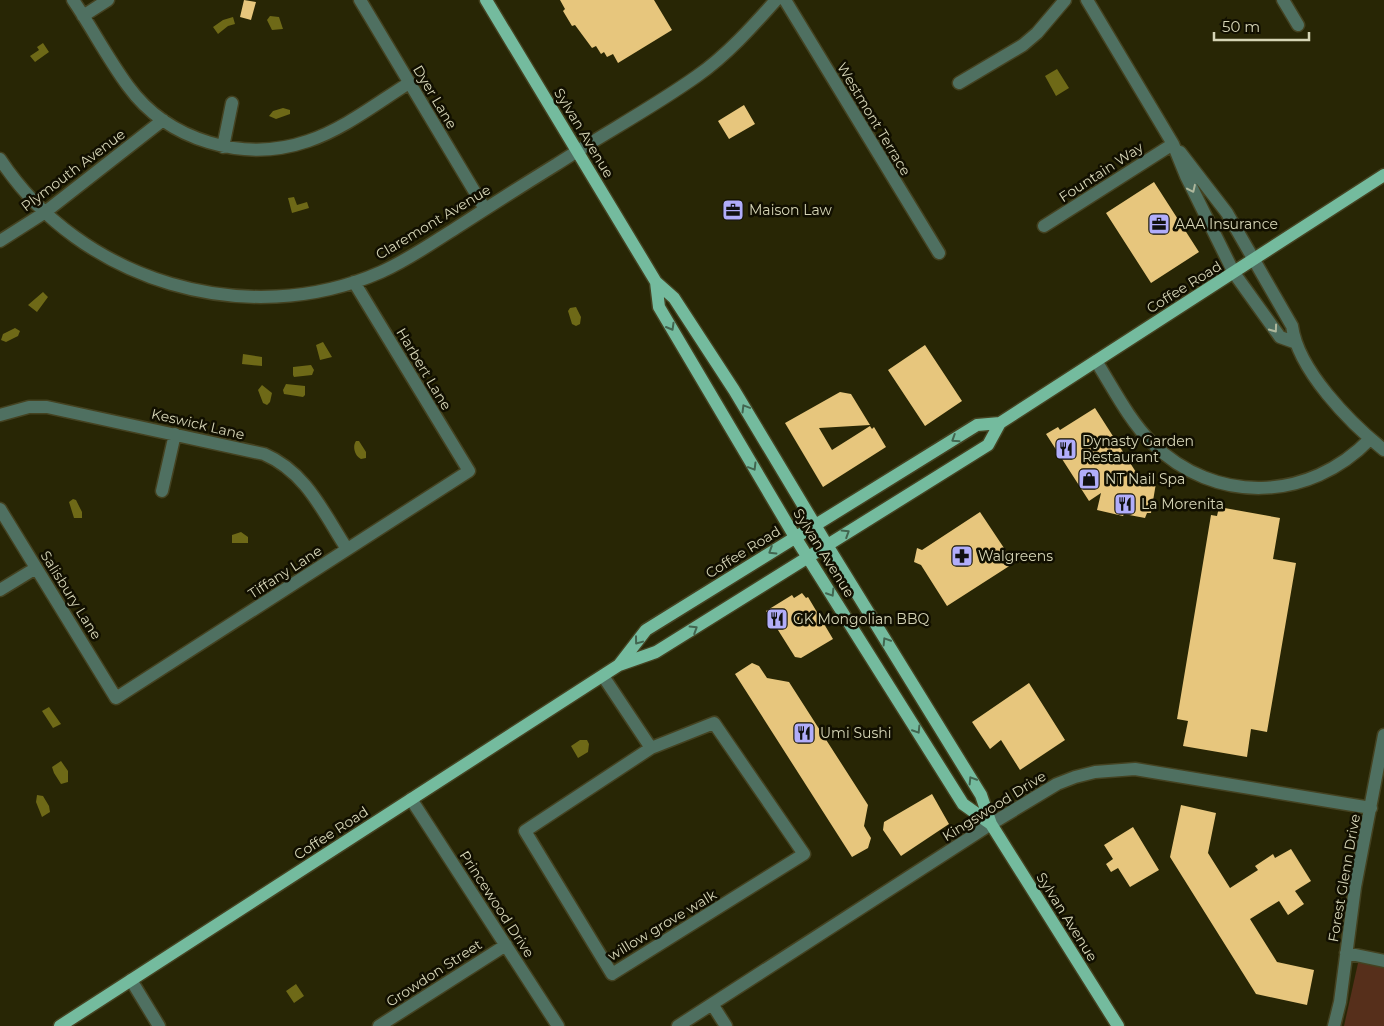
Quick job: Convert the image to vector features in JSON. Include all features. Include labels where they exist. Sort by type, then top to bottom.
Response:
[{"type":"main road","name":"Sylvan Avenue","points":[[486,0],[656,282],[674,298],[734,390],[826,545],[981,795],[991,824],[1118,1026]]},
{"type":"main road","name":"Coffee Road","points":[[619,666],[646,630],[977,425],[1000,423],[1384,175]]},
{"type":"main road","name":"Sylvan Avenue","points":[[656,282],[659,307],[795,537],[963,804],[991,824]]},
{"type":"main road","name":"Coffee Road","points":[[60,1026],[603,676],[619,666],[656,652],[988,445],[1000,423]]},
{"type":"street","points":[[73,0],[128,86],[163,120],[181,131],[223,147],[270,149],[308,141],[331,131],[409,83]]},
{"type":"street","points":[[83,16],[108,0]]},
{"type":"street","name":"Dyer Lane","points":[[360,0],[485,209]]},
{"type":"street","name":"Claremont Avenue","points":[[0,160],[44,212],[72,236],[114,261],[160,281],[193,290],[247,298],[284,297],[305,294],[354,282],[409,258],[699,75],[776,0]]},
{"type":"street","name":"Westmont Terrace","points":[[785,0],[939,253]]},
{"type":"street","points":[[959,83],[1024,45],[1037,33],[1065,0]]},
{"type":"street","points":[[1087,0],[1173,144],[1227,213],[1292,326],[1294,342],[1334,402],[1384,450]]},
{"type":"street","points":[[1283,0],[1298,25]]},
{"type":"street","points":[[223,147],[232,103]]},
{"type":"street","name":"Plymouth Avenue","points":[[0,241],[44,212],[163,120]]},
{"type":"street","points":[[1173,144],[1186,176],[1234,273],[1280,337],[1294,342]]},
{"type":"street","name":"Fountain Way","points":[[1044,226],[1173,144]]},
{"type":"street","name":"Harbert Lane","points":[[354,282],[469,471]]},
{"type":"street","points":[[1096,361],[1150,441],[1183,467],[1224,484],[1265,488],[1306,481],[1343,462],[1370,438]]},
{"type":"street","name":"Keswick Lane","points":[[0,415],[29,407],[47,407],[264,454],[291,468],[302,479],[347,549]]},
{"type":"street","points":[[162,491],[175,434]]},
{"type":"street","name":"Tiffany Lane","points":[[116,698],[469,471]]},
{"type":"street","name":"Salisbury Lane","points":[[0,509],[116,698]]},
{"type":"street","points":[[0,590],[36,568]]},
{"type":"street","points":[[603,676],[651,748]]},
{"type":"street","name":"willow grove walk","points":[[714,723],[804,854],[612,974],[525,831],[651,748],[714,723]]},
{"type":"street","name":"Forest Glenn Drive","points":[[1334,1026],[1340,1002],[1355,887],[1372,808],[1384,735]]},
{"type":"street","name":"Kingswood Drive","points":[[678,1026],[991,824],[1057,784],[1074,777],[1114,769],[1136,769],[1372,808]]},
{"type":"street","name":"Princewood Drive","points":[[411,799],[558,1026]]},
{"type":"street","name":"Growdon Street","points":[[379,1026],[506,945]]},
{"type":"street","points":[[1346,954],[1384,962]]},
{"type":"street","points":[[131,980],[160,1026]]},
{"type":"street","points":[[712,1004],[726,1026]]},
{"type":"shaded area","points":[[270,16],[279,17],[283,29],[272,30],[267,20]]},
{"type":"shaded area","points":[[233,17],[235,24],[228,26],[218,34],[213,27],[223,20]]},
{"type":"shaded area","points":[[43,43],[49,52],[35,62],[30,56],[39,50],[37,47]]},
{"type":"shaded area","points":[[1057,69],[1069,88],[1056,96],[1045,76]]},
{"type":"shaded area","points":[[283,108],[290,110],[290,114],[276,119],[269,116],[273,111]]},
{"type":"shaded area","points":[[294,197],[297,205],[307,202],[309,208],[292,213],[288,198]]},
{"type":"shaded area","points":[[43,292],[48,297],[37,312],[28,305]]},
{"type":"shaded area","points":[[576,307],[581,317],[580,324],[576,326],[572,324],[568,311],[570,308]]},
{"type":"shaded area","points":[[15,328],[20,331],[18,336],[6,342],[1,340],[3,334]]},
{"type":"shaded area","points":[[323,342],[332,357],[320,360],[316,345]]},
{"type":"shaded area","points":[[243,354],[262,357],[262,366],[242,364]]},
{"type":"shaded area","points":[[311,365],[314,370],[312,375],[294,377],[293,367]]},
{"type":"shaded area","points":[[286,384],[305,386],[305,395],[303,397],[284,394],[283,390]]},
{"type":"shaded area","points":[[262,385],[272,393],[270,402],[267,405],[263,403],[258,390]]},
{"type":"shaded area","points":[[356,441],[359,441],[366,452],[366,458],[361,459],[356,454],[354,446]]},
{"type":"shaded area","points":[[73,499],[76,500],[82,512],[82,518],[74,518],[69,502]]},
{"type":"shaded area","points":[[241,532],[248,537],[248,543],[232,543],[232,535]]},
{"type":"shaded area","points":[[49,707],[61,724],[53,728],[42,711]]},
{"type":"shaded area","points":[[580,740],[587,740],[589,744],[588,752],[578,758],[571,746]]},
{"type":"shaded area","points":[[61,761],[68,771],[68,782],[61,784],[52,767]]},
{"type":"shaded area","points":[[37,795],[43,796],[49,806],[50,812],[42,817],[36,802]]},
{"type":"shaded area","points":[[1360,954],[1384,961],[1384,1026],[1344,1026]]},
{"type":"shaded area","points":[[296,984],[304,996],[294,1003],[286,991]]},
{"type":"building","points":[[244,0],[256,2],[251,20],[240,17]]},
{"type":"building","points":[[560,0],[654,0],[672,30],[618,63],[613,54],[607,57],[604,52],[601,54],[596,46],[592,48],[575,25],[572,26],[563,11],[565,9]]},
{"type":"building","points":[[744,105],[755,124],[729,139],[718,121]]},
{"type":"building","points":[[1154,182],[1199,252],[1151,283],[1106,213]]},
{"type":"building","points":[[925,345],[962,401],[925,426],[888,370]]},
{"type":"building","points":[[840,392],[851,394],[870,425],[819,428],[832,450],[870,426],[872,429],[874,427],[886,447],[823,487],[785,423]]},
{"type":"building","points":[[1095,408],[1141,480],[1156,483],[1151,513],[1147,513],[1145,518],[1124,514],[1123,516],[1097,510],[1101,493],[1089,501],[1046,434],[1058,427],[1060,430]]},
{"type":"building","points":[[1219,507],[1280,518],[1273,559],[1296,563],[1267,732],[1251,729],[1247,757],[1183,746],[1188,721],[1177,719],[1211,515],[1217,516]]},
{"type":"building","name":"Walgreens","points":[[980,512],[1014,563],[947,606],[921,565],[914,562],[917,548],[922,550]]},
{"type":"building","points":[[802,593],[806,598],[808,597],[833,639],[801,658],[795,657],[766,611],[792,595],[794,598]]},
{"type":"building","points":[[752,663],[759,666],[767,678],[789,682],[868,805],[864,826],[871,838],[868,848],[852,857],[735,674]]},
{"type":"building","points":[[1029,683],[1065,740],[1020,770],[1001,740],[990,749],[972,722]]},
{"type":"building","points":[[932,794],[949,824],[901,856],[883,830],[884,822]]},
{"type":"building","points":[[1181,805],[1216,813],[1208,853],[1230,888],[1258,870],[1255,866],[1273,854],[1275,858],[1291,849],[1311,881],[1295,891],[1304,904],[1288,915],[1279,901],[1250,919],[1277,962],[1314,970],[1307,1005],[1256,994],[1170,857]]},
{"type":"building","points":[[1133,827],[1159,870],[1130,887],[1118,868],[1111,872],[1106,864],[1113,859],[1104,845]]},
{"type":"place","name":"Maison Law","points":[[733,210]]},
{"type":"place","name":"AAA Insurance","points":[[1159,224]]},
{"type":"place","name":"Dynasty Garden Restaurant","points":[[1066,449]]},
{"type":"place","name":"NT Nail Spa","points":[[1089,479]]},
{"type":"place","name":"La Morenita","points":[[1125,504]]},
{"type":"place","name":"Walgreens","points":[[962,556]]},
{"type":"place","name":"GK Mongolian BBQ","points":[[777,619]]},
{"type":"place","name":"Umi Sushi","points":[[804,733]]}]
